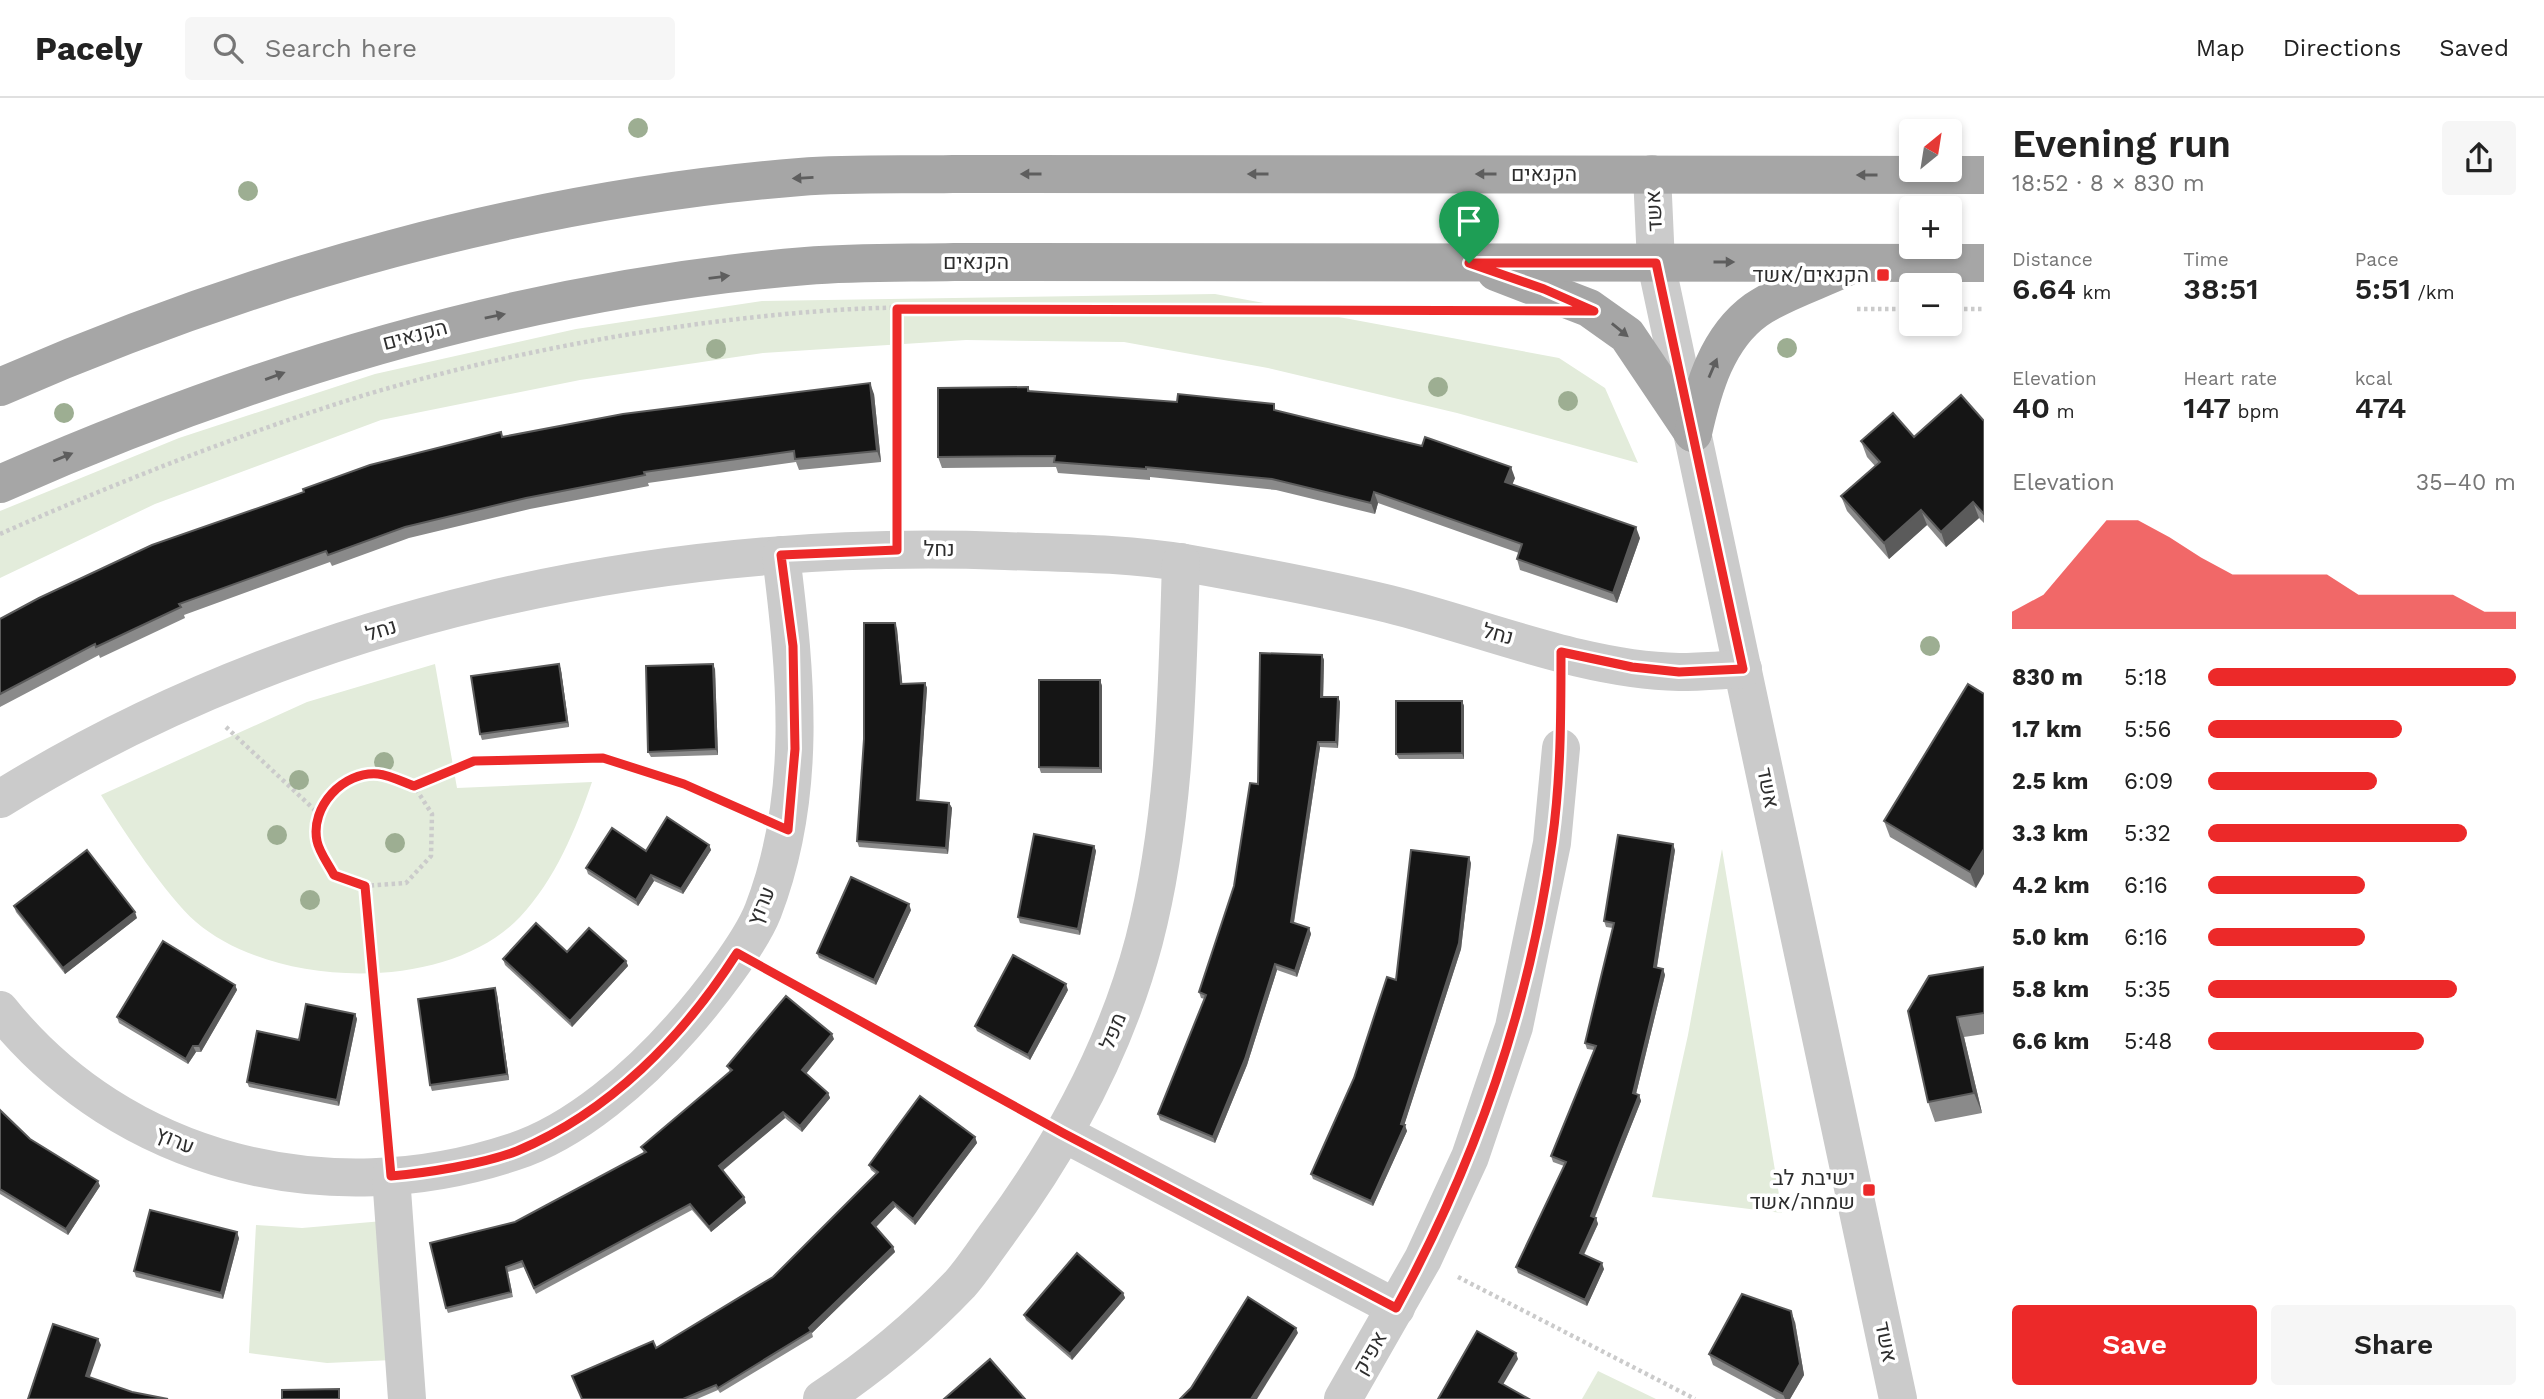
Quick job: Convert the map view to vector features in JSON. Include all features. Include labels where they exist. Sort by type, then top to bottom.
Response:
[{"type":"main road","name":"הקנאים","points":[[0,387],[277,281],[406,245],[544,215],[670,193],[800,177],[953,174],[1984,176]]},
{"type":"main road","name":"הקנאים","points":[[0,484],[61,457],[306,365],[428,331],[562,302],[684,281],[807,266],[954,262],[1984,263]]},
{"type":"main road","points":[[1469,263],[1589,308],[1627,335],[1693,433]]},
{"type":"main road","points":[[1693,433],[1702,391],[1718,354],[1737,328],[1757,309],[1856,263]]},
{"type":"street","name":"אשד","points":[[1652,174],[1656,263],[1898,1399]]},
{"type":"street","name":"נחל","points":[[0,799],[136,724],[195,698],[351,639],[497,596],[635,572],[781,555],[897,550],[1080,554],[1181,562],[1387,603],[1561,652],[1632,667],[1679,672],[1743,669]]},
{"type":"street","name":"ערוץ","points":[[0,1010],[21,1036],[95,1099],[163,1138],[238,1164],[337,1180],[420,1174],[515,1152],[574,1122],[652,1062],[709,997],[762,914],[788,830],[795,749],[793,646],[781,555]]},
{"type":"street","name":"מפל","points":[[822,1399],[869,1368],[961,1283],[1024,1198],[1081,1104],[1115,1030],[1144,940],[1163,835],[1176,718],[1181,562]]},
{"type":"street","name":"אפיק","points":[[1343,1399],[1423,1259],[1470,1157],[1514,1027],[1552,843],[1561,748]]},
{"type":"street","points":[[1063,1133],[1396,1308]]},
{"type":"street","points":[[391,1176],[407,1399]]},
{"type":"path","points":[[897,309],[897,550]]},
{"type":"path","points":[[0,534],[79,499],[320,409],[439,375],[570,347],[691,326],[811,312],[897,309],[1483,309]]},
{"type":"path","points":[[1843,309],[1899,309]]},
{"type":"path","points":[[1962,309],[1984,309]]},
{"type":"path","points":[[195,698],[319,814]]},
{"type":"path","points":[[414,786],[474,761],[603,758],[684,784],[788,830]]},
{"type":"path","points":[[378,774],[414,786],[432,814],[430,856],[406,883],[365,886],[334,875],[317,841],[319,814],[331,792],[354,777],[378,774]]},
{"type":"path","points":[[365,886],[391,1176]]},
{"type":"path","points":[[737,953],[1063,1133]]},
{"type":"path","points":[[1423,1259],[1683,1396],[1695,1399]]},
{"type":"green space","points":[[1215,294],[1559,358],[1605,388],[1638,463],[1457,413],[1268,368],[1124,342],[966,340],[763,353],[580,380],[381,420],[155,504],[0,578],[0,511],[179,438],[375,374],[576,329],[762,301]]},
{"type":"green space","points":[[435,664],[457,788],[592,782],[563,853],[532,903],[520,917],[488,942],[450,960],[406,970],[360,974],[314,970],[269,960],[229,944],[184,911],[133,844],[101,795],[307,702]]},
{"type":"green space","points":[[1722,849],[1782,1213],[1652,1197],[1688,1035]]},
{"type":"green space","points":[[383,1221],[393,1360],[327,1363],[249,1353],[256,1225],[302,1228]]},
{"type":"green space","points":[[1598,1371],[1656,1399],[1582,1399]]},
{"type":"building","points":[[870,383],[877,451],[795,459],[794,451],[644,472],[645,475],[526,498],[405,527],[328,555],[326,551],[179,604],[181,607],[96,647],[95,644],[0,694],[0,619],[152,545],[304,492],[303,489],[370,465],[501,432],[502,437],[623,414]]},
{"type":"building","points":[[1028,387],[1028,391],[1177,402],[1178,394],[1274,404],[1274,410],[1422,446],[1425,437],[1511,467],[1505,482],[1636,527],[1613,593],[1517,559],[1522,544],[1374,492],[1371,503],[1272,479],[1146,467],[1054,462],[1055,456],[938,457],[938,388]]},
{"type":"building","points":[[1961,395],[1984,421],[1984,514],[1973,502],[1941,532],[1921,510],[1884,543],[1841,496],[1880,462],[1861,441],[1893,413],[1914,437]]},
{"type":"building","points":[[864,623],[895,623],[901,684],[925,683],[917,800],[949,803],[946,848],[857,841],[864,739]]},
{"type":"building","points":[[1260,653],[1322,655],[1321,697],[1338,697],[1336,742],[1318,742],[1291,922],[1309,928],[1295,971],[1275,964],[1245,1059],[1213,1137],[1158,1114],[1206,995],[1199,992],[1234,886],[1250,783],[1258,784]]},
{"type":"building","points":[[559,664],[567,722],[480,734],[471,676]]},
{"type":"building","points":[[713,664],[716,749],[648,752],[646,666]]},
{"type":"building","points":[[1039,680],[1100,680],[1100,768],[1039,767]]},
{"type":"building","points":[[1968,684],[1984,694],[1984,849],[1970,872],[1884,821]]},
{"type":"building","points":[[1396,701],[1462,701],[1462,753],[1396,754]]},
{"type":"building","points":[[667,817],[709,845],[681,889],[651,875],[636,900],[586,868],[612,828],[646,851]]},
{"type":"building","points":[[1034,834],[1094,846],[1078,929],[1018,917]]},
{"type":"building","points":[[1618,835],[1673,844],[1654,967],[1663,969],[1633,1093],[1639,1095],[1591,1216],[1596,1218],[1580,1253],[1602,1263],[1585,1300],[1516,1267],[1566,1162],[1551,1156],[1596,1046],[1585,1043],[1614,923],[1604,921]]},
{"type":"building","points":[[87,850],[135,912],[63,968],[14,906]]},
{"type":"building","points":[[1411,850],[1469,857],[1459,943],[1401,1124],[1405,1125],[1371,1201],[1311,1174],[1354,1078],[1387,977],[1396,980]]},
{"type":"building","points":[[851,877],[909,904],[874,980],[817,953]]},
{"type":"building","points":[[536,923],[567,952],[589,928],[626,961],[570,1021],[503,959]]},
{"type":"building","points":[[163,941],[235,985],[199,1046],[193,1046],[186,1059],[117,1017]]},
{"type":"building","points":[[1013,955],[1066,984],[1028,1055],[975,1026]]},
{"type":"building","points":[[1984,967],[1984,1013],[1957,1017],[1974,1093],[1928,1102],[1908,1011],[1929,976]]},
{"type":"building","points":[[495,988],[507,1074],[430,1085],[418,999]]},
{"type":"building","points":[[786,996],[832,1034],[802,1070],[828,1093],[800,1126],[783,1112],[719,1166],[744,1197],[709,1227],[690,1204],[534,1288],[522,1261],[506,1267],[511,1292],[446,1308],[430,1243],[515,1222],[646,1152],[641,1147],[732,1070],[727,1066]]},
{"type":"building","points":[[306,1004],[355,1014],[337,1100],[247,1082],[257,1031],[299,1040]]},
{"type":"building","points":[[920,1096],[975,1137],[913,1219],[893,1202],[872,1223],[893,1247],[809,1328],[811,1331],[718,1388],[716,1385],[683,1399],[582,1399],[572,1376],[653,1341],[656,1348],[773,1277],[878,1172],[869,1165]]},
{"type":"building","points":[[0,1110],[30,1139],[98,1181],[66,1229],[0,1189]]},
{"type":"building","points":[[150,1210],[237,1232],[221,1293],[134,1271]]},
{"type":"building","points":[[1077,1253],[1123,1293],[1070,1354],[1024,1315]]},
{"type":"building","points":[[1742,1294],[1791,1311],[1800,1364],[1783,1394],[1709,1354]]},
{"type":"building","points":[[1248,1297],[1296,1328],[1251,1399],[1180,1399],[1191,1388]]},
{"type":"building","points":[[53,1324],[98,1339],[86,1376],[132,1392],[168,1399],[28,1399]]},
{"type":"building","points":[[1477,1331],[1516,1353],[1499,1382],[1529,1399],[1438,1399]]},
{"type":"building","points":[[990,1359],[1025,1399],[944,1399]]},
{"type":"building","points":[[339,1389],[339,1399],[282,1399],[282,1390]]},
{"type":"place","name":"הקנאים/אשד","points":[[1883,275]]},
{"type":"place","name":"ישיבת לב שמחה/אשד","points":[[1869,1190]]},
{"type":"route","points":[[1469,263],[1656,263],[1743,669],[1679,672],[1632,667],[1561,652],[1561,748],[1552,843],[1514,1027],[1470,1157],[1423,1259],[1396,1308],[1063,1133],[737,953],[709,997],[652,1062],[574,1122],[515,1152],[420,1174],[391,1176],[365,886],[334,875],[317,841],[319,814],[331,792],[354,777],[378,774],[414,786],[474,761],[603,758],[684,784],[788,830],[795,749],[793,646],[781,555],[897,550],[897,309],[1594,311],[1544,289],[1469,263]]}]
